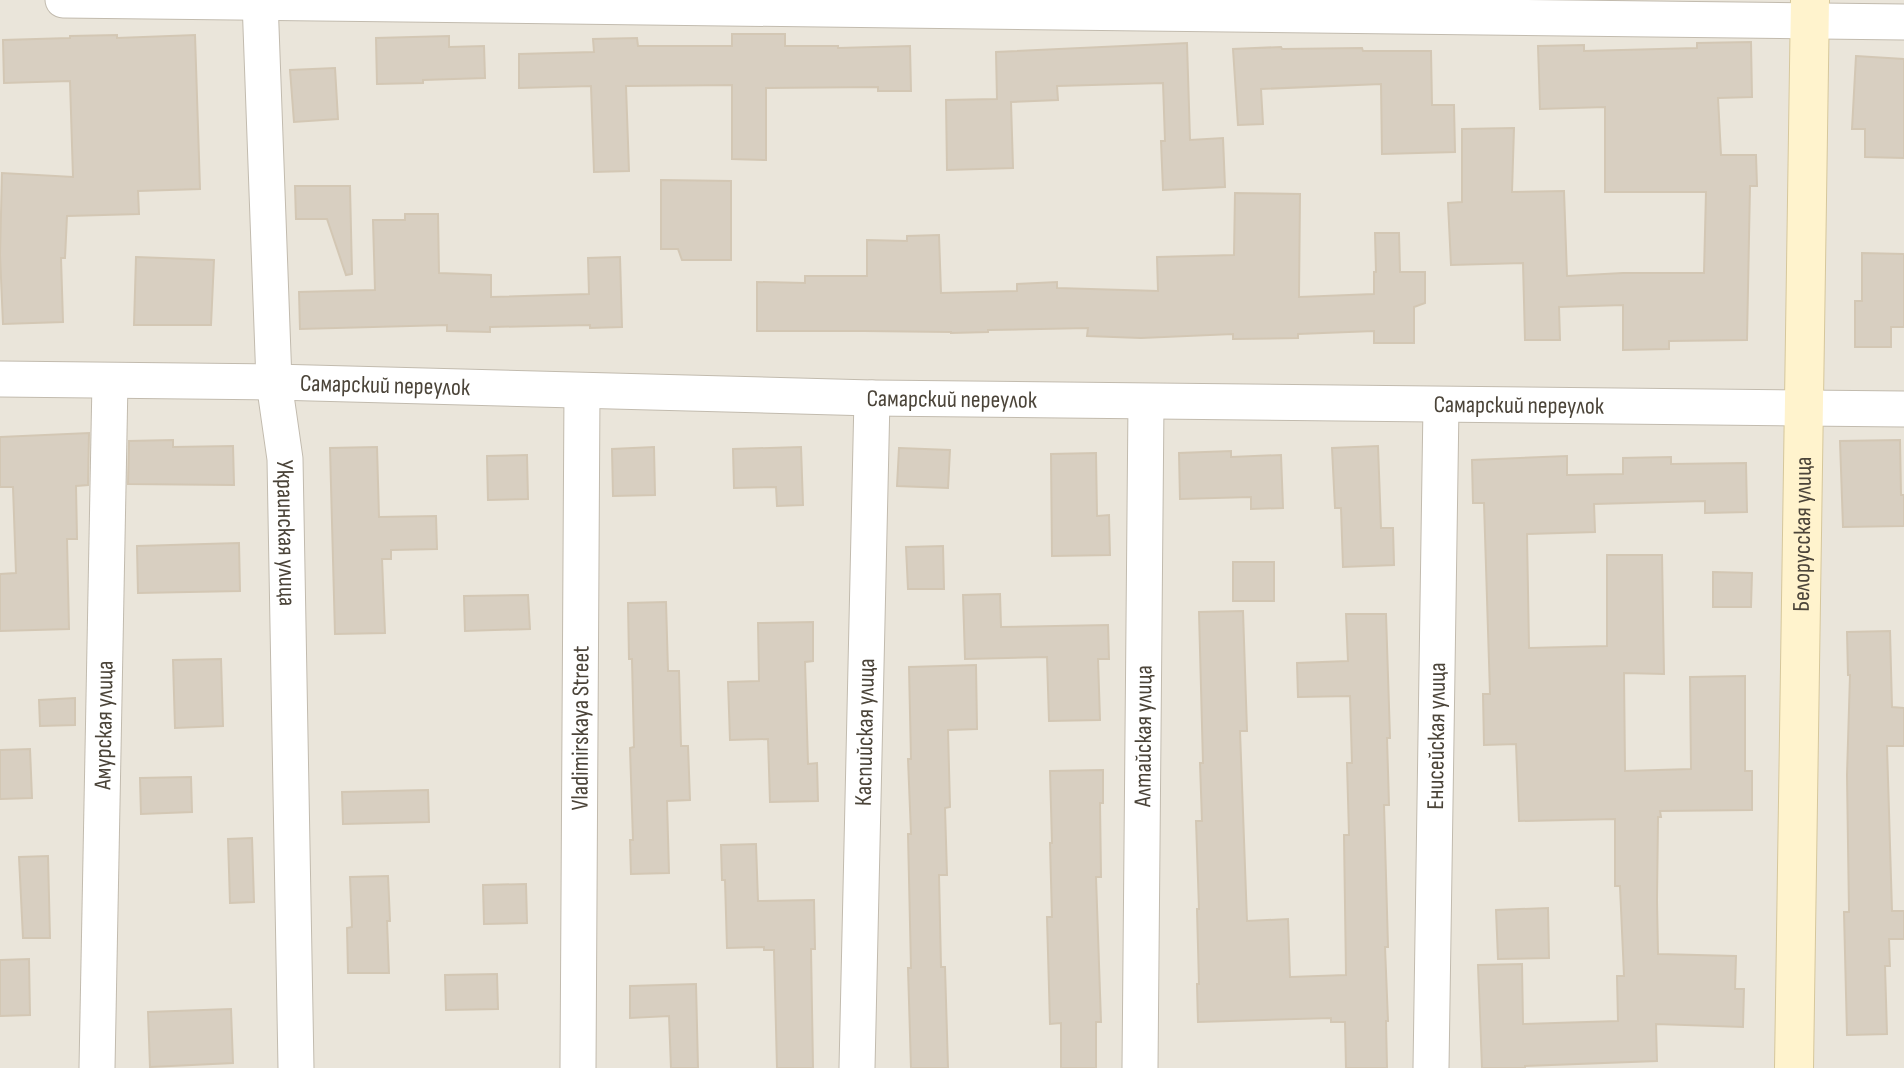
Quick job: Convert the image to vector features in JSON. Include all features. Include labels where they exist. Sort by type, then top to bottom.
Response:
[{"type":"main road","name":"Белорусская улица","points":[[1794,1068],[1810,10]]},
{"type":"street","points":[[63,0],[1810,10],[1904,22]]},
{"type":"street","name":"Украинская улица","points":[[260,2],[274,382],[285,459],[296,1068]]},
{"type":"street","name":"Самарский переулок","points":[[0,379],[274,382],[1146,402],[1904,409]]},
{"type":"street","name":"Амурская улица","points":[[97,1068],[110,381]]},
{"type":"street","name":"Vladimirskaya Street","points":[[578,1068],[582,391]]},
{"type":"street","name":"Каспийская улица","points":[[857,1068],[872,397]]},
{"type":"street","name":"Алтайская улица","points":[[1140,1068],[1146,402]]},
{"type":"street","name":"Енисейская улица","points":[[1431,1068],[1441,405]]},
{"type":"shaded area","points":[[0,0],[1904,0],[1904,1068],[0,1068]]},
{"type":"building","points":[[732,34],[785,34],[785,46],[910,46],[911,91],[878,91],[878,87],[766,88],[766,160],[732,159],[732,85],[626,86],[629,171],[594,172],[591,86],[519,88],[519,54],[594,52],[593,39],[637,38],[638,46],[732,46]]},
{"type":"building","points":[[117,35],[117,38],[195,35],[200,189],[138,191],[139,214],[67,216],[65,258],[61,258],[63,322],[3,324],[0,255],[2,173],[73,177],[70,81],[4,83],[3,40]]},
{"type":"building","points":[[449,36],[449,47],[484,46],[485,78],[377,84],[376,38]]},
{"type":"building","points":[[1751,42],[1752,97],[1718,98],[1721,155],[1756,155],[1757,186],[1750,186],[1747,340],[1669,341],[1669,349],[1623,350],[1623,305],[1559,307],[1560,340],[1525,340],[1523,263],[1451,265],[1448,203],[1462,202],[1462,129],[1514,128],[1512,192],[1564,191],[1567,276],[1704,273],[1706,192],[1605,192],[1605,107],[1540,109],[1538,46],[1584,45],[1584,51],[1697,48],[1697,43]]},
{"type":"building","points":[[1187,43],[1190,140],[1223,138],[1225,187],[1163,190],[1163,83],[1057,86],[1058,100],[1011,102],[1013,168],[947,170],[946,100],[997,99],[996,52]]},
{"type":"building","points":[[1281,47],[1431,51],[1432,105],[1454,105],[1455,152],[1382,154],[1381,84],[1261,89],[1263,124],[1238,125],[1233,49]]},
{"type":"building","points":[[1856,56],[1904,59],[1904,158],[1865,157],[1865,129],[1852,129]]},
{"type":"building","points":[[335,68],[338,119],[294,122],[290,70]]},
{"type":"building","points":[[661,180],[731,181],[731,260],[682,260],[678,249],[661,249]]},
{"type":"building","points":[[295,186],[350,186],[352,274],[346,275],[327,219],[296,219]]},
{"type":"building","points":[[1235,193],[1300,194],[1299,297],[1374,294],[1375,233],[1399,233],[1400,272],[1425,272],[1425,303],[1414,307],[1414,343],[1374,343],[1374,331],[1298,334],[1298,338],[1233,339],[1233,334],[1141,338],[1087,336],[1088,328],[951,333],[757,331],[757,282],[805,283],[805,276],[867,276],[867,240],[907,241],[907,236],[939,235],[941,293],[1017,291],[1017,284],[1057,282],[1057,288],[1158,291],[1157,257],[1234,255]]},
{"type":"building","points":[[405,214],[438,214],[439,273],[491,275],[491,297],[589,294],[588,258],[620,257],[622,327],[490,327],[490,332],[447,331],[447,325],[300,329],[299,292],[375,290],[373,220],[405,220]]},
{"type":"building","points":[[1862,253],[1904,254],[1904,327],[1891,327],[1891,347],[1855,347],[1855,301],[1862,301]]},
{"type":"building","points":[[136,257],[214,260],[211,325],[134,325]]},
{"type":"building","points":[[89,433],[88,485],[76,486],[77,539],[67,539],[69,629],[0,631],[0,574],[16,573],[13,487],[0,487],[0,437]]},
{"type":"building","points":[[173,440],[173,447],[233,446],[234,485],[128,484],[129,441]]},
{"type":"building","points":[[1900,440],[1904,526],[1843,527],[1840,441]]},
{"type":"building","points":[[1378,446],[1381,528],[1393,528],[1394,565],[1343,567],[1341,508],[1335,508],[1332,448]]},
{"type":"building","points":[[377,447],[379,517],[436,516],[437,549],[391,550],[391,559],[382,559],[385,633],[335,634],[330,448]]},
{"type":"building","points":[[654,447],[655,495],[613,496],[612,449]]},
{"type":"building","points":[[801,447],[803,505],[777,506],[776,487],[734,488],[733,449]]},
{"type":"building","points":[[899,448],[950,450],[948,488],[897,486]]},
{"type":"building","points":[[1231,451],[1231,457],[1281,455],[1283,508],[1251,509],[1251,497],[1180,499],[1179,453]]},
{"type":"building","points":[[1096,453],[1097,516],[1109,515],[1110,555],[1052,556],[1051,454]]},
{"type":"building","points":[[527,455],[528,499],[488,500],[487,456]]},
{"type":"building","points":[[1567,456],[1567,475],[1623,474],[1623,458],[1671,457],[1671,464],[1746,463],[1747,512],[1705,513],[1705,501],[1594,504],[1595,532],[1527,534],[1529,648],[1607,646],[1607,555],[1662,555],[1664,674],[1624,673],[1625,771],[1691,769],[1690,677],[1745,676],[1745,771],[1752,771],[1752,810],[1660,811],[1657,900],[1658,954],[1736,956],[1735,989],[1744,989],[1743,1027],[1656,1024],[1657,1061],[1482,1068],[1478,965],[1522,964],[1523,1024],[1618,1021],[1617,976],[1624,976],[1620,886],[1615,886],[1615,819],[1519,821],[1516,744],[1484,745],[1483,694],[1490,694],[1484,503],[1473,503],[1472,460]]},
{"type":"building","points":[[239,543],[240,591],[138,593],[137,546]]},
{"type":"building","points":[[943,546],[944,589],[908,589],[906,547]]},
{"type":"building","points":[[1233,562],[1274,562],[1274,601],[1233,601]]},
{"type":"building","points":[[1713,572],[1752,573],[1751,607],[1713,607]]},
{"type":"building","points":[[1000,594],[1001,627],[1108,625],[1109,659],[1098,659],[1100,720],[1049,721],[1047,657],[965,659],[963,595]]},
{"type":"building","points":[[528,595],[530,629],[465,631],[464,596]]},
{"type":"building","points":[[666,602],[668,671],[679,671],[681,746],[688,746],[690,800],[667,801],[669,873],[631,874],[630,840],[633,840],[630,748],[634,747],[628,603]]},
{"type":"building","points":[[1243,611],[1247,731],[1240,731],[1247,921],[1288,919],[1290,977],[1346,975],[1344,835],[1349,835],[1347,763],[1352,763],[1350,696],[1298,697],[1297,663],[1348,661],[1346,614],[1386,614],[1390,738],[1387,738],[1389,805],[1384,805],[1388,947],[1385,947],[1387,1068],[1346,1068],[1345,1022],[1331,1022],[1331,1018],[1198,1022],[1199,909],[1196,821],[1202,821],[1200,763],[1203,763],[1199,612]]},
{"type":"building","points":[[813,622],[813,661],[805,662],[808,764],[817,763],[818,801],[770,802],[768,739],[730,740],[728,682],[759,681],[758,623]]},
{"type":"building","points":[[1890,631],[1892,707],[1904,708],[1904,746],[1887,746],[1892,911],[1904,911],[1904,939],[1889,939],[1890,966],[1885,966],[1887,1034],[1847,1035],[1844,912],[1849,912],[1847,775],[1850,675],[1847,632]]},
{"type":"building","points":[[221,659],[223,726],[175,728],[173,660]]},
{"type":"building","points":[[976,665],[977,729],[948,730],[950,807],[945,808],[947,875],[939,875],[941,967],[945,967],[948,1068],[911,1068],[908,968],[911,968],[908,834],[911,834],[908,759],[911,759],[909,667]]},
{"type":"building","points":[[75,698],[75,725],[40,726],[39,700]]},
{"type":"building","points":[[30,749],[32,798],[0,799],[0,750]]},
{"type":"building","points":[[1103,770],[1103,803],[1100,803],[1101,877],[1096,877],[1101,1022],[1096,1022],[1096,1068],[1061,1068],[1061,1023],[1050,1024],[1047,917],[1052,917],[1050,771]]},
{"type":"building","points":[[191,777],[192,812],[141,814],[140,778]]},
{"type":"building","points":[[428,790],[429,822],[343,824],[342,792]]},
{"type":"building","points":[[252,838],[254,902],[230,903],[228,839]]},
{"type":"building","points":[[756,844],[758,901],[814,900],[815,949],[811,949],[813,1068],[777,1068],[774,950],[764,950],[764,947],[727,948],[721,845]]},
{"type":"building","points":[[48,856],[50,938],[23,938],[19,857]]},
{"type":"building","points":[[388,876],[389,973],[348,973],[347,928],[352,927],[350,877]]},
{"type":"building","points":[[526,884],[527,923],[484,924],[483,885]]},
{"type":"building","points":[[1548,908],[1549,958],[1498,959],[1496,910]]},
{"type":"building","points":[[29,959],[30,1015],[0,1016],[0,960]]},
{"type":"building","points":[[497,974],[498,1009],[446,1010],[445,975]]},
{"type":"building","points":[[696,984],[698,1068],[671,1068],[669,1016],[630,1018],[630,986]]},
{"type":"building","points":[[231,1009],[233,1063],[150,1067],[148,1012]]}]
